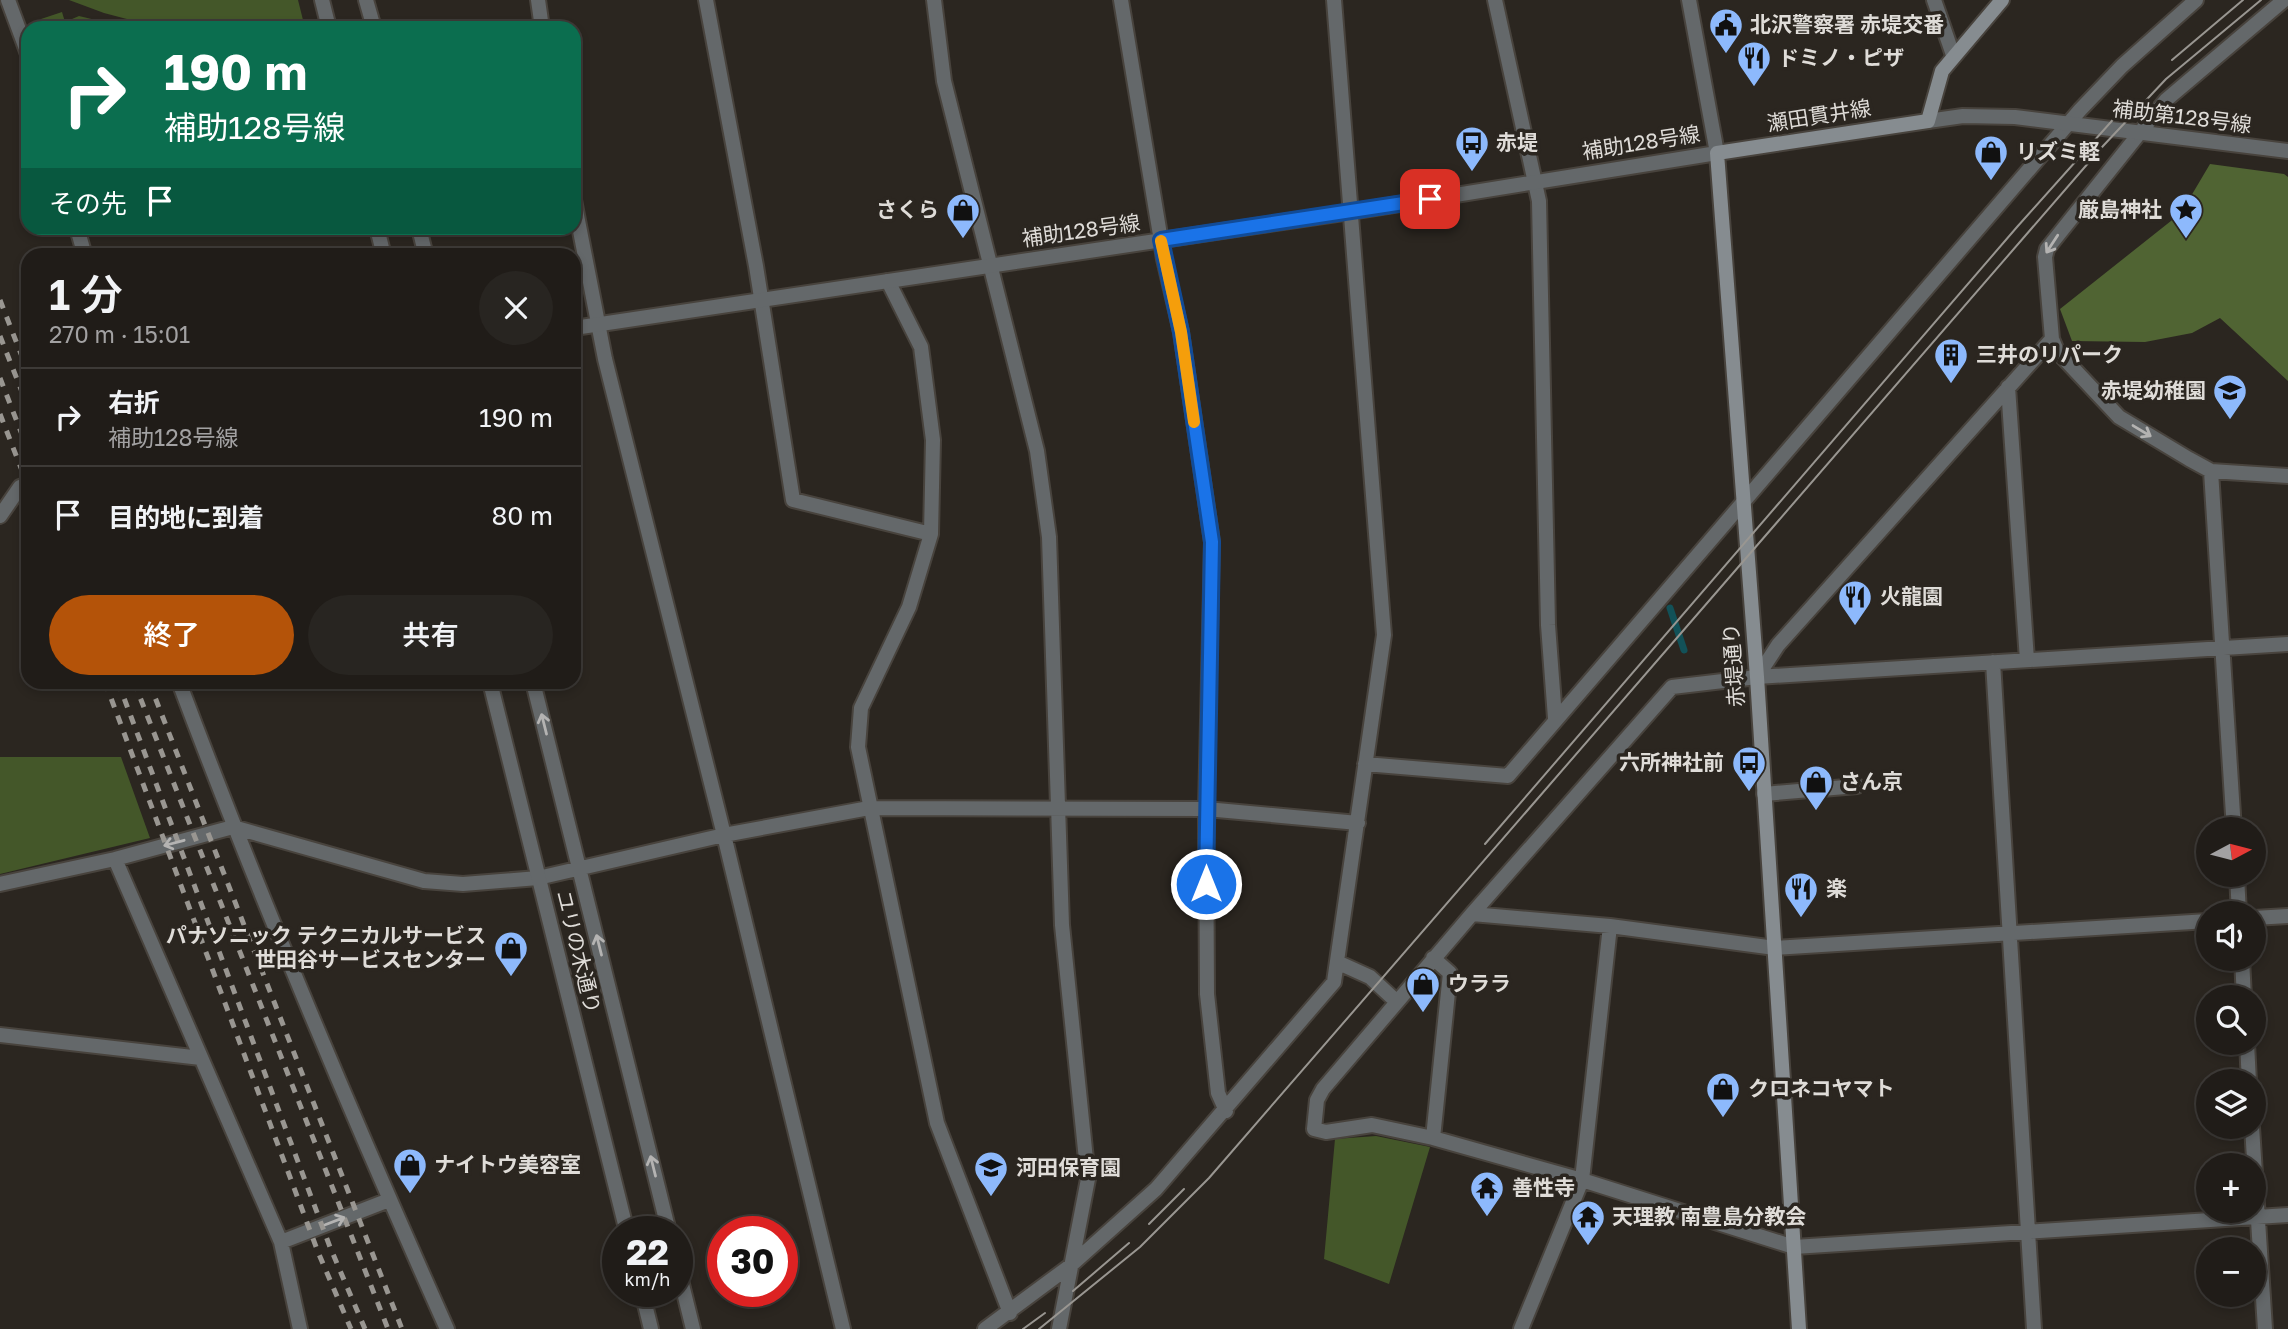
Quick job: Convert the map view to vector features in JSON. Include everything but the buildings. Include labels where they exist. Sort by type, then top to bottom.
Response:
[{"type":"main road","points":[[1928,121],[1942,71],[2002,0]]},
{"type":"main road","name":"瀬田貫井線","points":[[1717,153],[1928,121]]},
{"type":"main road","name":"赤堤通り","points":[[1717,153],[1775,948],[1799,1329]]},
{"type":"street","points":[[8,0],[21,35]]},
{"type":"street","points":[[322,0],[327,21]]},
{"type":"street","points":[[366,0],[372,21]]},
{"type":"street","points":[[538,0],[541,21]]},
{"type":"street","points":[[706,0],[762,300],[793,500],[931,534]]},
{"type":"street","points":[[934,0],[944,81],[1037,451],[1049,537],[1062,925],[1088,1179],[1059,1329]]},
{"type":"street","points":[[1121,0],[1161,240],[1181,332],[1212,542],[1206,809],[1207,994],[1218,1093],[1226,1111]]},
{"type":"street","points":[[985,1329],[1070,1266],[1156,1189],[1226,1111],[1334,982],[1339,963],[1384,635],[1334,0]]},
{"type":"street","points":[[1495,0],[1532,181],[1539,201],[1548,625],[1555,718]]},
{"type":"street","name":"赤堤通り","points":[[1689,0],[1717,153]]},
{"type":"street","points":[[1934,0],[1953,55]]},
{"type":"street","points":[[1365,764],[1508,776],[1555,718],[2070,124],[2122,66],[2196,0]]},
{"type":"street","points":[[2284,0],[2176,91],[2139,132],[2046,249],[2052,339],[2057,351],[2119,417],[2211,471],[2288,476]]},
{"type":"street","name":"瀬田貫井線","points":[[1928,121],[1991,115],[2070,124]]},
{"type":"street","name":"補助第128号線","points":[[2070,124],[2288,151]]},
{"type":"street","name":"補助128号線","points":[[581,327],[1350,212],[1717,153]]},
{"type":"street","points":[[581,235],[598,325],[843,1329]]},
{"type":"street","points":[[888,281],[921,347],[933,440],[931,534],[909,607],[861,708],[858,747],[937,1123],[1010,1312]]},
{"type":"street","points":[[1756,677],[1778,645],[2052,339]]},
{"type":"street","points":[[2008,387],[2026,660]]},
{"type":"street","points":[[2211,471],[2233,817]]},
{"type":"street","points":[[0,516],[21,487]]},
{"type":"street","points":[[2196,1221],[1794,1247],[1582,1180],[1433,1138],[1372,1125],[1326,1132],[1314,1129],[1317,1100],[1323,1089],[1433,958],[1672,687],[1756,677],[2288,643]]},
{"type":"street","points":[[1993,662],[2034,1329]]},
{"type":"street","points":[[181,689],[233,827],[447,1329]]},
{"type":"street","name":"ユリの木通り","points":[[492,689],[623,1216]]},
{"type":"street","points":[[535,689],[665,1216]]},
{"type":"street","points":[[1764,794],[1857,786]]},
{"type":"street","points":[[0,884],[115,859],[233,827],[424,881],[463,884],[538,878],[724,835],[869,808],[1059,806],[1206,809],[1358,823]]},
{"type":"street","points":[[115,859],[281,1242],[300,1329]]},
{"type":"street","points":[[1472,914],[1611,926],[1775,948],[2196,922]]},
{"type":"street","points":[[2266,917],[2288,916]]},
{"type":"street","points":[[1521,1329],[1582,1180],[1611,926]]},
{"type":"street","points":[[1433,958],[1450,973],[1433,1138]]},
{"type":"street","points":[[1339,963],[1370,977],[1397,1002]]},
{"type":"street","points":[[0,1035],[201,1058]]},
{"type":"street","points":[[281,1242],[390,1200]]},
{"type":"street","points":[[2266,1216],[2288,1215]]},
{"type":"street","points":[[2258,1223],[2265,1329]]},
{"type":"street","points":[[646,1307],[651,1329]]},
{"type":"street","points":[[688,1307],[693,1329]]},
{"type":"green space","points":[[69,0],[298,0],[303,21],[134,21]]},
{"type":"green space","points":[[62,12],[65,21],[42,21],[41,19]]},
{"type":"green space","points":[[79,16],[100,21],[67,21]]},
{"type":"green space","points":[[2210,164],[2284,174],[2288,177],[2288,381],[2220,318],[2192,333],[2145,342],[2072,341],[2060,309],[2181,213]]},
{"type":"green space","points":[[0,757],[121,757],[150,838],[0,874]]},
{"type":"green space","points":[[1376,1136],[1430,1147],[1389,1284],[1324,1259],[1335,1139]]},
{"type":"waterway","points":[[1670,608],[1684,650]]},
{"type":"tram line","points":[[2172,60],[2243,0]]},
{"type":"tram line","points":[[1039,1329],[1140,1247],[1209,1178],[2103,146],[2166,79],[2261,0]]},
{"type":"tram line","points":[[1485,844],[2017,227],[2127,104]]},
{"type":"tram line","points":[[1149,1224],[1184,1189]]},
{"type":"tram line","points":[[1073,1291],[1129,1243]]},
{"type":"tram line","points":[[1023,1329],[1045,1313]]},
{"type":"railway","points":[[0,300],[21,354]]},
{"type":"railway","points":[[0,336],[21,389]]},
{"type":"railway","points":[[0,378],[21,432]]},
{"type":"railway","points":[[0,414],[21,468]]},
{"type":"railway","points":[[108,689],[318,1252],[351,1329]]},
{"type":"railway","points":[[121,689],[330,1247],[365,1329]]},
{"type":"railway","points":[[137,689],[388,1329]]},
{"type":"railway","points":[[152,689],[402,1329]]},
{"type":"slow traffic","points":[[1161,241],[1181,332],[1194,422]]},
{"type":"place","name":"北沢警察署 赤堤交番","points":[[1726,55]]},
{"type":"place","name":"ドミノ・ピザ","points":[[1754,88]]},
{"type":"place","name":"赤堤","points":[[1472,173]]},
{"type":"place","name":"リズミ軽","points":[[1991,182]]},
{"type":"place","name":"さくら","points":[[963,240]]},
{"type":"place","name":"厳島神社","points":[[2186,240]]},
{"type":"place","name":"三井のリパーク","points":[[1951,385]]},
{"type":"place","name":"赤堤幼稚園","points":[[2230,421]]},
{"type":"place","name":"火龍園","points":[[1855,627]]},
{"type":"place","name":"六所神社前","points":[[1749,793]]},
{"type":"place","name":"さん京","points":[[1816,812]]},
{"type":"place","name":"楽","points":[[1801,919]]},
{"type":"place","name":"パナソニック テクニカルサービス 世田谷サービスセンター","points":[[511,978]]},
{"type":"place","name":"ウララ","points":[[1423,1014]]},
{"type":"place","name":"クロネコヤマト","points":[[1723,1119]]},
{"type":"place","name":"ナイトウ美容室","points":[[410,1195]]},
{"type":"place","name":"河田保育園","points":[[991,1198]]},
{"type":"place","name":"善性寺","points":[[1487,1218]]},
{"type":"place","name":"天理教 南豊島分教会","points":[[1588,1247]]},
{"type":"route","points":[[1206,884],[1212,542],[1181,332],[1161,240],[1430,199]]}]
